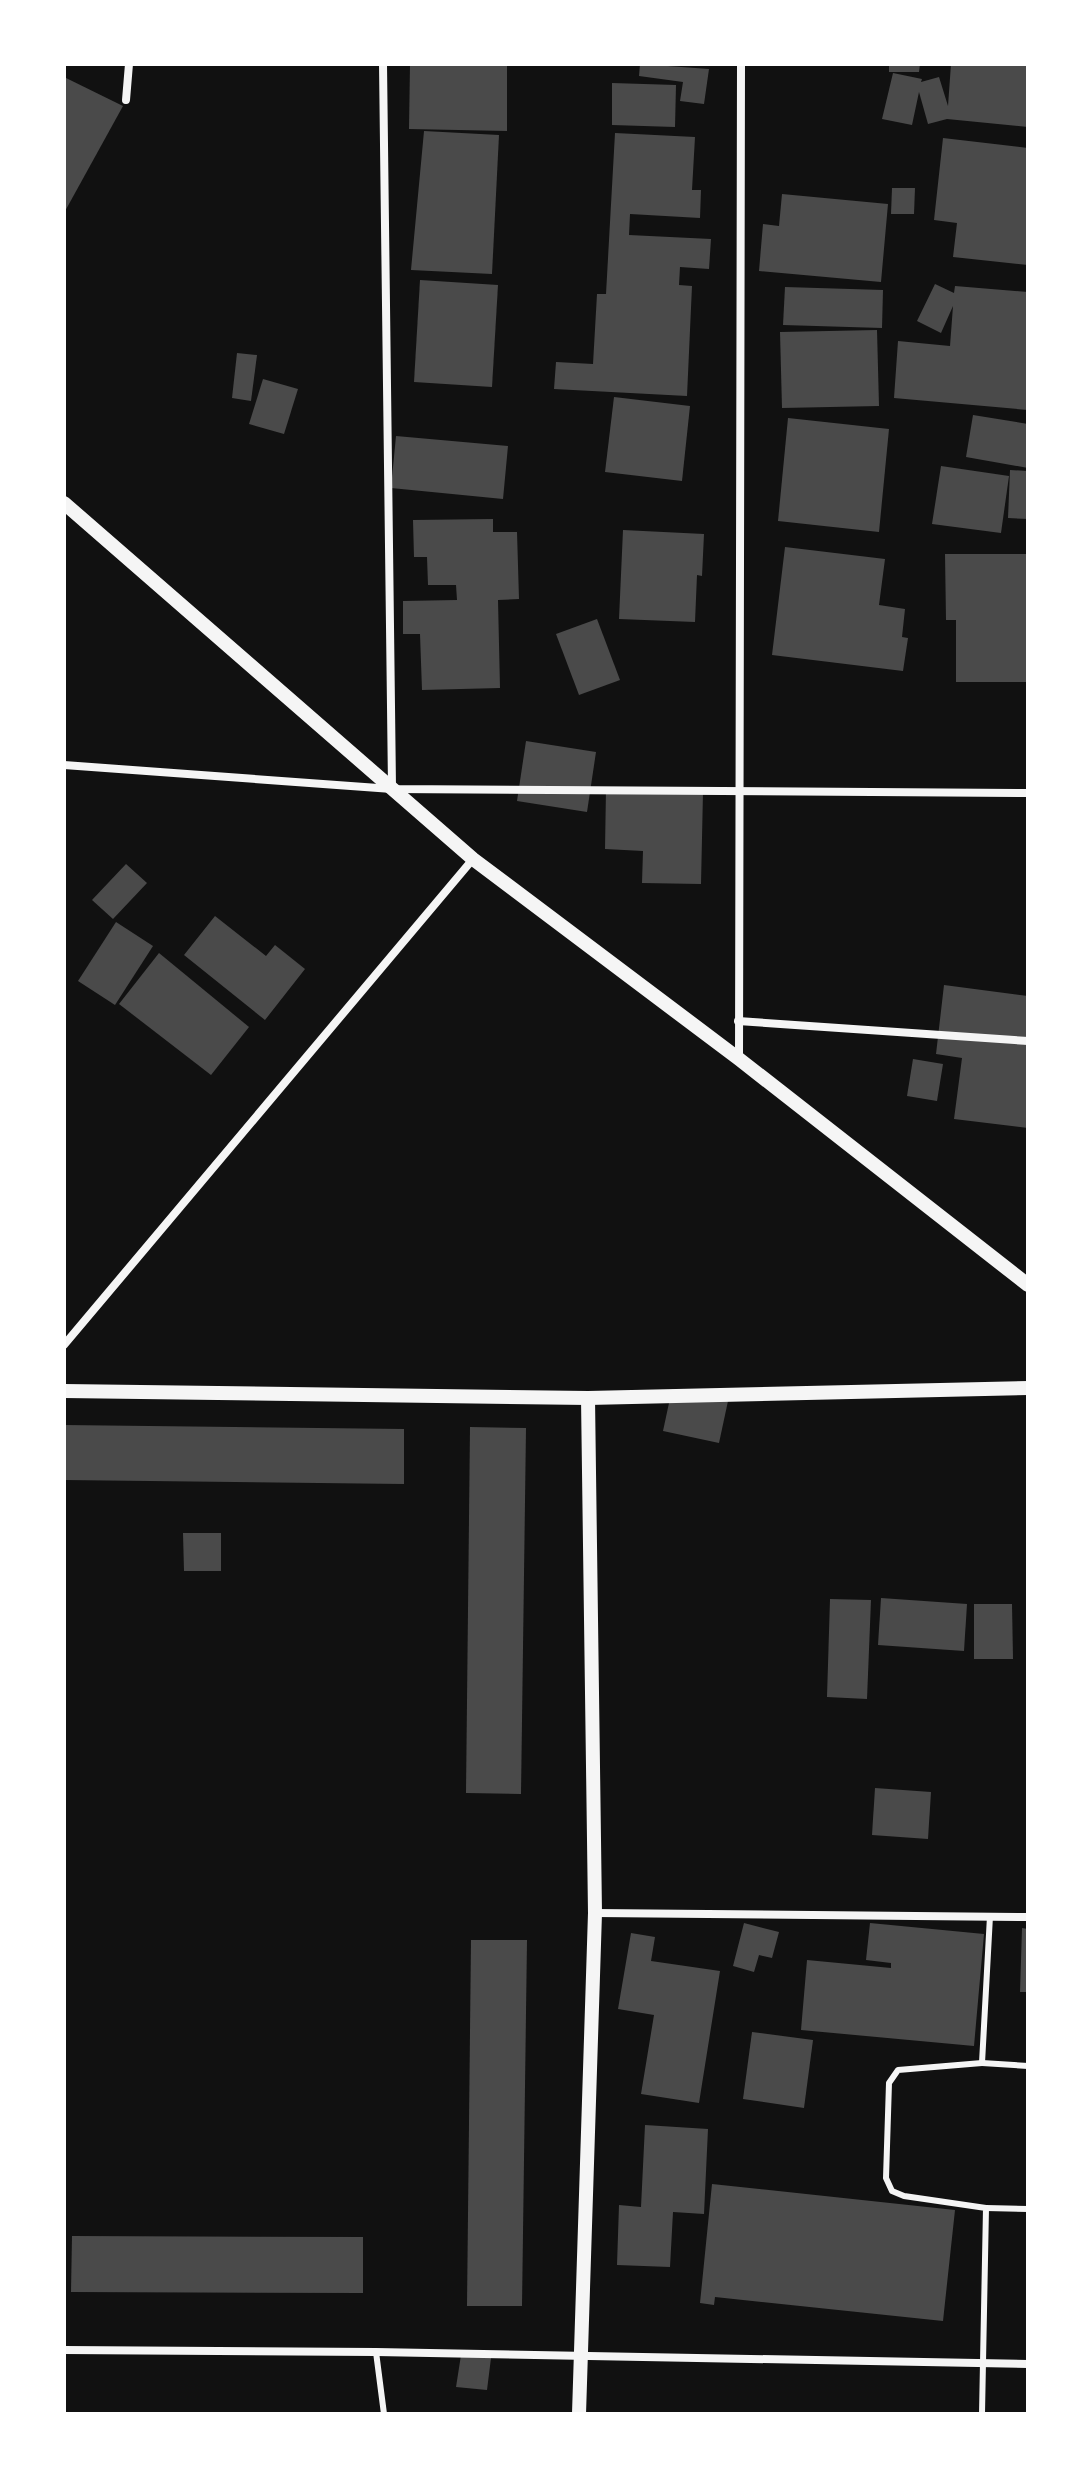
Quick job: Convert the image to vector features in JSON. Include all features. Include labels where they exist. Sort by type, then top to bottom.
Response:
[{"type":"street","points":[[126,100],[129,64]]},
{"type":"street","points":[[383,64],[392,789]]},
{"type":"street","points":[[739,1059],[741,64]]},
{"type":"street","points":[[64,503],[473,859],[739,1059],[1028,1285]]},
{"type":"street","points":[[64,765],[392,789],[1028,793]]},
{"type":"street","points":[[64,1345],[473,859]]},
{"type":"street","points":[[738,1021],[1028,1041]]},
{"type":"street","points":[[64,1391],[588,1398],[1028,1388]]},
{"type":"street","points":[[579,2414],[595,1913],[588,1398]]},
{"type":"street","points":[[595,1913],[1028,1917]]},
{"type":"street","points":[[64,2350],[376,2352],[1028,2364]]},
{"type":"lane","points":[[982,2063],[990,1916]]},
{"type":"lane","points":[[1028,2066],[982,2063],[898,2070],[889,2083],[886,2178],[892,2191],[904,2196],[986,2208],[1028,2209]]},
{"type":"lane","points":[[982,2414],[986,2208]]},
{"type":"lane","points":[[376,2352],[384,2414]]},
{"type":"building","points":[[410,64],[507,64],[507,131],[409,129]]},
{"type":"building","points":[[640,64],[709,69],[704,104],[680,101],[683,82],[639,76]]},
{"type":"building","points":[[889,64],[920,64],[919,72],[889,72]]},
{"type":"building","points":[[951,64],[1028,64],[1028,127],[947,119],[928,124],[919,92],[912,125],[882,119],[893,73],[922,79],[921,82],[939,77],[948,106]]},
{"type":"building","points":[[64,77],[123,106],[64,213]]},
{"type":"building","points":[[612,83],[676,85],[675,127],[612,125]]},
{"type":"building","points":[[424,131],[499,135],[492,274],[411,270]]},
{"type":"building","points":[[615,133],[695,137],[692,190],[701,190],[700,218],[630,214],[629,235],[711,239],[709,269],[680,267],[679,285],[692,286],[687,396],[554,389],[556,362],[593,364],[597,294],[606,294]]},
{"type":"building","points":[[943,138],[1028,148],[1028,265],[953,257],[957,223],[934,220]]},
{"type":"building","points":[[892,188],[915,188],[914,214],[891,214]]},
{"type":"building","points":[[782,194],[888,204],[881,282],[759,271],[763,224],[779,226]]},
{"type":"building","points":[[420,280],[498,285],[492,387],[414,382]]},
{"type":"building","points":[[935,284],[954,293],[955,286],[1028,292],[1028,410],[894,398],[898,341],[950,346],[953,306],[941,333],[917,321]]},
{"type":"building","points":[[785,287],[883,290],[882,328],[783,325]]},
{"type":"building","points":[[877,330],[879,406],[782,408],[780,332]]},
{"type":"building","points":[[237,353],[257,355],[251,401],[232,398]]},
{"type":"building","points":[[263,379],[298,389],[284,434],[249,424]]},
{"type":"building","points":[[614,397],[690,406],[682,481],[605,472]]},
{"type":"building","points":[[973,415],[1028,424],[1028,468],[966,457]]},
{"type":"building","points":[[788,418],[889,429],[879,532],[778,521]]},
{"type":"building","points":[[396,436],[508,446],[503,499],[391,488]]},
{"type":"building","points":[[941,466],[1009,476],[1001,533],[932,524]]},
{"type":"building","points":[[1010,470],[1028,471],[1028,519],[1008,518]]},
{"type":"building","points":[[493,519],[493,532],[517,532],[519,599],[498,600],[500,688],[422,690],[420,634],[403,634],[403,601],[457,600],[456,585],[428,585],[427,557],[414,557],[413,520]]},
{"type":"building","points":[[623,530],[704,534],[702,576],[697,575],[695,622],[619,619]]},
{"type":"building","points":[[785,547],[885,559],[879,605],[905,609],[902,637],[908,638],[903,671],[772,655]]},
{"type":"building","points":[[945,554],[1028,554],[1028,682],[956,682],[956,620],[946,620]]},
{"type":"building","points":[[597,619],[620,680],[579,695],[556,634]]},
{"type":"building","points":[[526,741],[596,752],[587,812],[517,801]]},
{"type":"building","points":[[606,789],[703,792],[701,884],[642,883],[643,851],[605,849]]},
{"type":"building","points":[[126,864],[147,883],[113,919],[92,900]]},
{"type":"building","points":[[215,916],[266,956],[275,945],[305,969],[265,1020],[184,955]]},
{"type":"building","points":[[116,922],[153,946],[115,1005],[78,981]]},
{"type":"building","points":[[159,953],[249,1027],[211,1075],[119,1004]]},
{"type":"building","points":[[944,985],[1028,996],[1028,1128],[954,1119],[962,1058],[936,1054]]},
{"type":"building","points":[[913,1059],[943,1064],[937,1101],[907,1096]]},
{"type":"building","points":[[672,1389],[728,1401],[719,1443],[663,1431]]},
{"type":"building","points":[[64,1425],[404,1429],[404,1484],[64,1480]]},
{"type":"building","points":[[470,1427],[526,1428],[521,1794],[466,1793]]},
{"type":"building","points":[[183,1533],[221,1533],[221,1571],[184,1571]]},
{"type":"building","points":[[881,1598],[967,1604],[964,1651],[878,1645]]},
{"type":"building","points":[[830,1599],[871,1600],[867,1699],[827,1697]]},
{"type":"building","points":[[974,1604],[1012,1604],[1013,1659],[974,1659]]},
{"type":"building","points":[[875,1788],[931,1792],[928,1839],[872,1835]]},
{"type":"building","points":[[744,1923],[779,1932],[772,1958],[759,1955],[754,1972],[733,1966]]},
{"type":"building","points":[[870,1923],[984,1934],[974,2046],[801,2030],[807,1960],[891,1968],[891,1963],[866,1960]]},
{"type":"building","points":[[1022,1928],[1028,1929],[1028,1992],[1020,1992]]},
{"type":"building","points":[[631,1933],[655,1937],[651,1961],[720,1971],[699,2103],[641,2094],[654,2015],[618,2009]]},
{"type":"building","points":[[471,1940],[527,1940],[522,2306],[467,2306]]},
{"type":"building","points":[[752,2032],[813,2040],[804,2108],[743,2099]]},
{"type":"building","points":[[645,2125],[708,2129],[704,2214],[673,2212],[670,2267],[617,2265],[619,2205],[641,2207]]},
{"type":"building","points":[[712,2184],[955,2210],[943,2321],[715,2297],[714,2305],[700,2303]]},
{"type":"building","points":[[72,2236],[363,2237],[363,2293],[71,2292]]},
{"type":"building","points":[[461,2355],[491,2358],[487,2390],[456,2387]]}]
